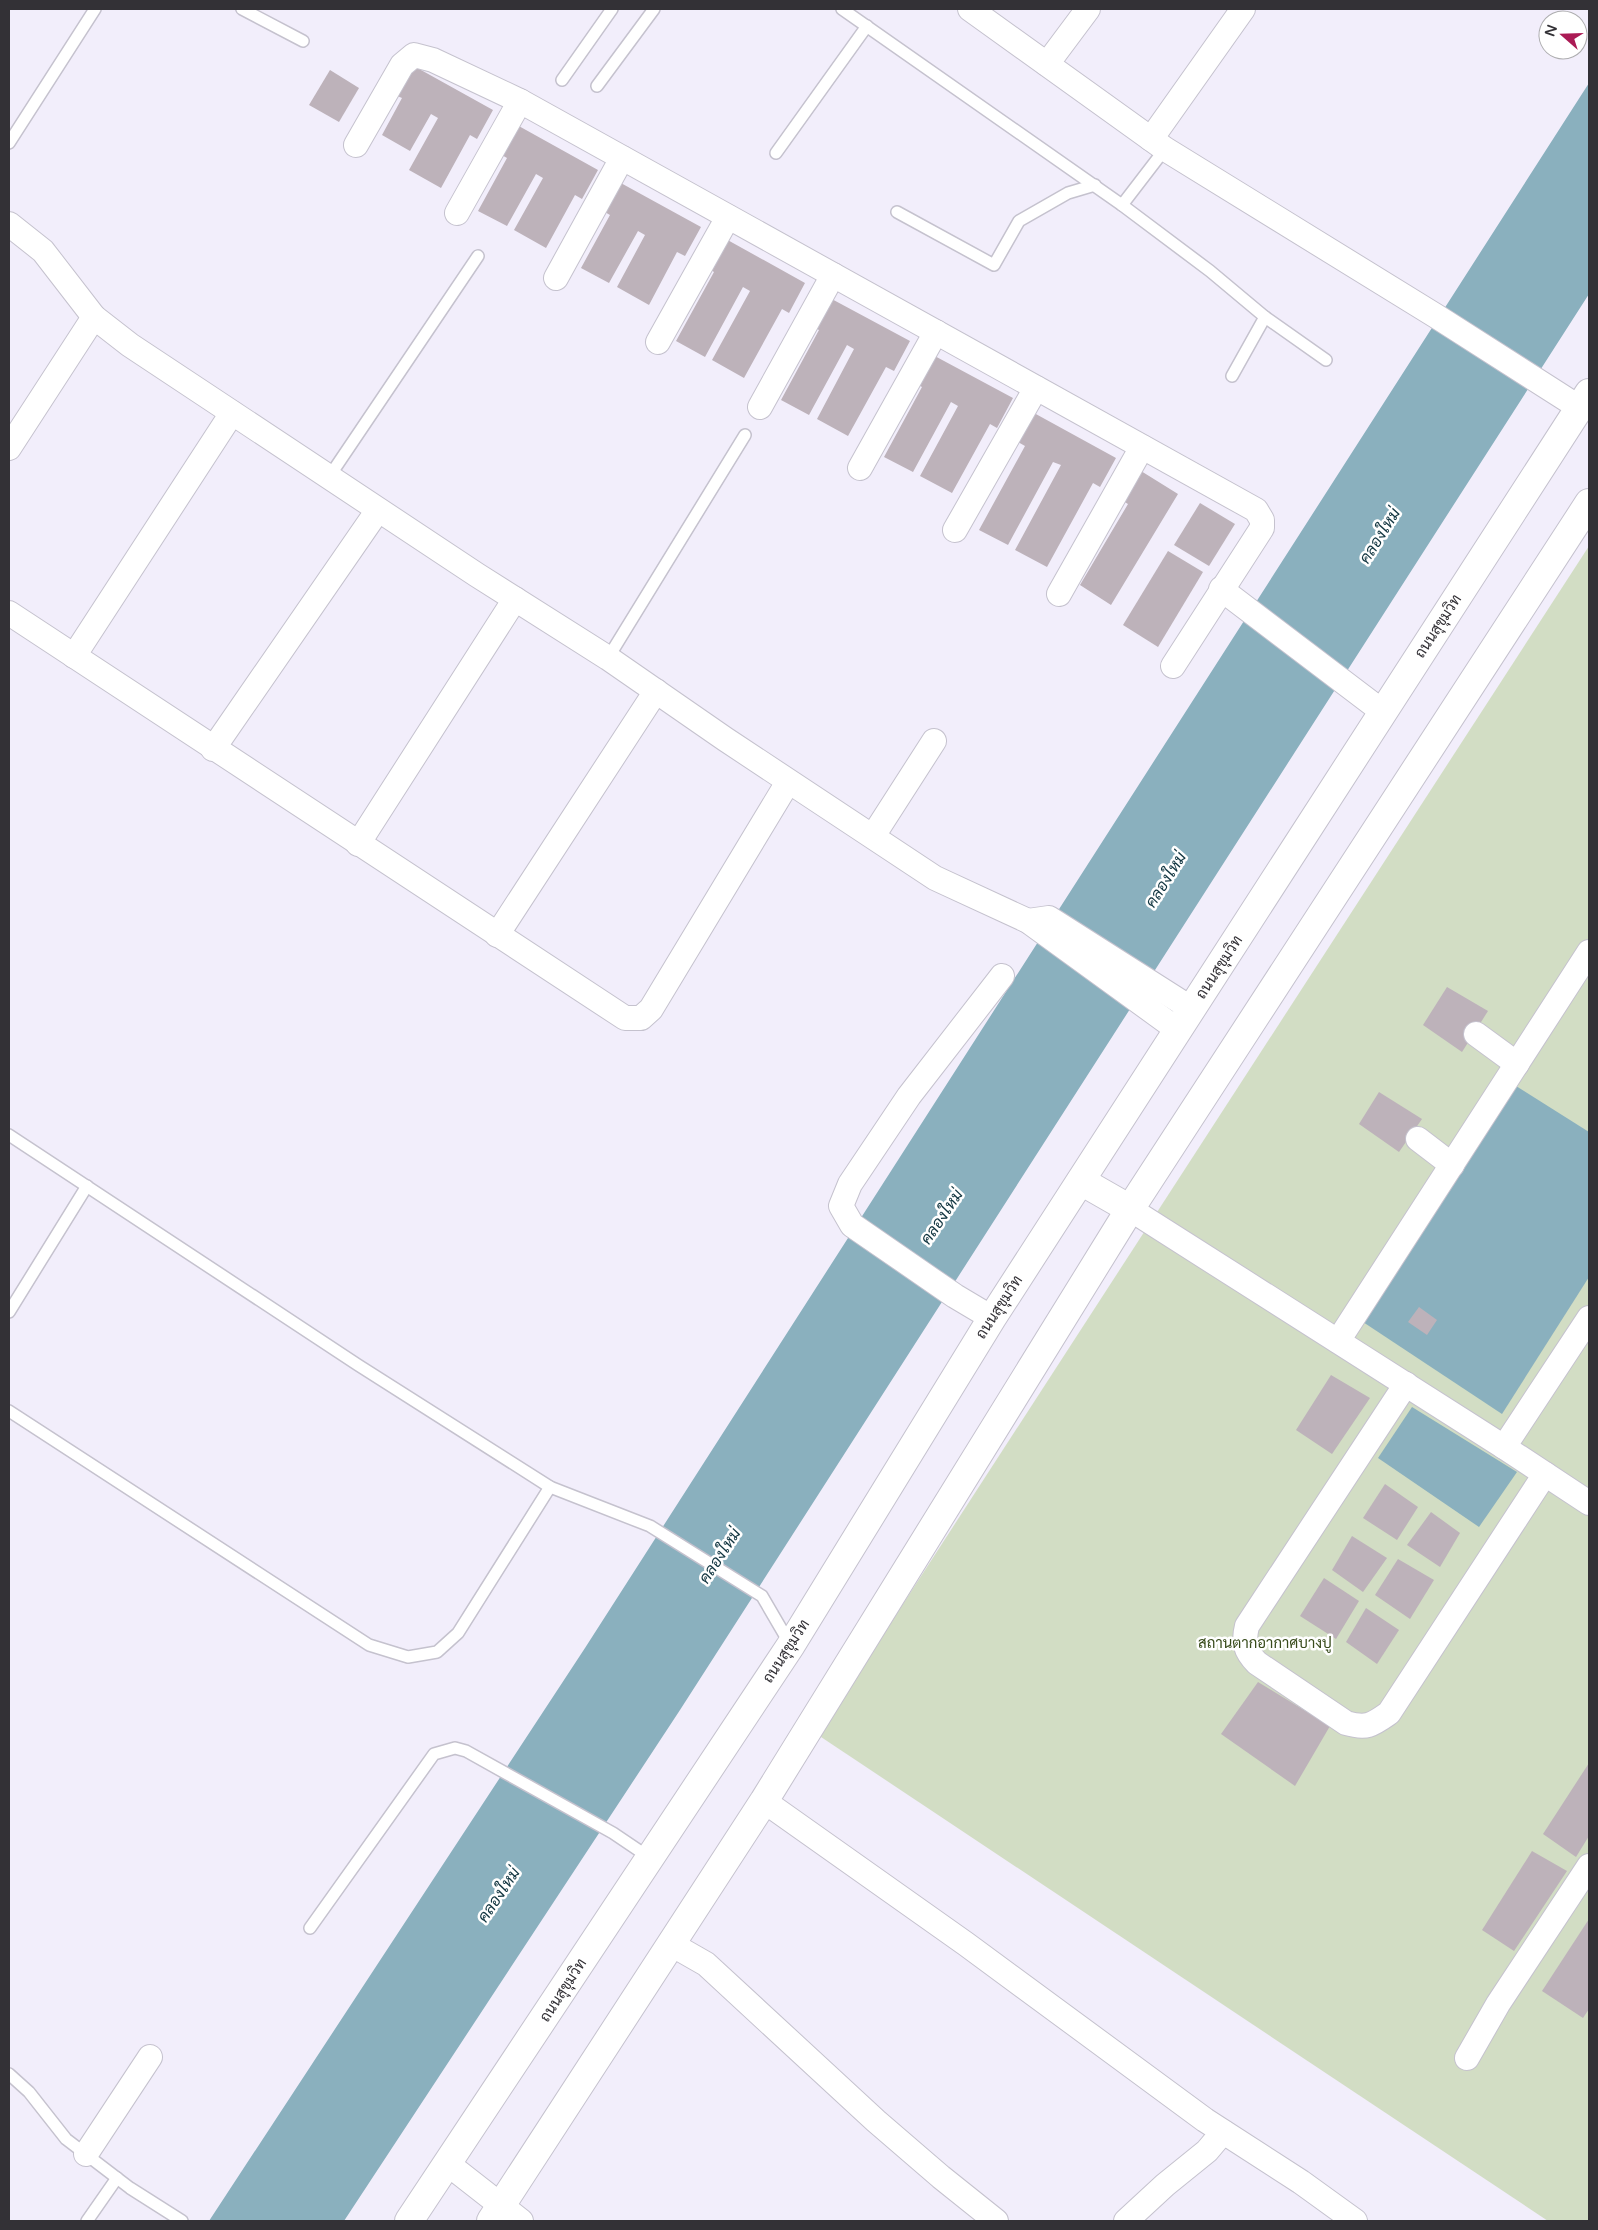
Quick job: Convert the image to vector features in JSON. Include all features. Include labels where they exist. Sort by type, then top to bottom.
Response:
[{"type":"highway","name":"ถนนสุขุมวิท","points":[[409,2221],[791,1645],[992,1318],[1584,401]]},
{"type":"highway","points":[[504,2216],[671,1944],[764,1801],[1130,1210],[1589,503]]},
{"type":"highway","points":[[1081,1181],[1130,1210]]},
{"type":"street","points":[[1047,64],[1088,9]]},
{"type":"street","points":[[1158,144],[1242,9]]},
{"type":"street","points":[[981,12],[1047,64],[1158,144],[1543,383],[1584,401]]},
{"type":"street","points":[[356,145],[402,65],[414,55],[433,60],[520,102],[1256,510],[1262,520],[1262,528],[1173,666]]},
{"type":"street","points":[[457,213],[520,102]]},
{"type":"street","points":[[556,278],[622,158]]},
{"type":"street","points":[[658,342],[728,217]]},
{"type":"street","points":[[9,224],[43,251],[94,317],[130,345],[378,510],[608,658],[788,782],[935,878],[1038,923],[1160,988],[1185,1020]]},
{"type":"street","points":[[760,407],[833,275]]},
{"type":"street","points":[[9,448],[94,317]]},
{"type":"street","points":[[860,468],[936,332]]},
{"type":"street","points":[[955,530],[1036,388]]},
{"type":"street","points":[[74,656],[232,413]]},
{"type":"street","points":[[1059,594],[1142,447]]},
{"type":"street","points":[[213,749],[378,510]]},
{"type":"street","points":[[1221,589],[1383,712]]},
{"type":"street","points":[[358,844],[515,599]]},
{"type":"street","points":[[9,613],[213,749],[625,1018],[641,1018],[651,1009],[788,782]]},
{"type":"street","points":[[497,935],[656,691]]},
{"type":"street","points":[[872,836],[934,741]]},
{"type":"street","points":[[1038,923],[1146,1009],[1185,1020]]},
{"type":"street","points":[[1338,1341],[1589,952]]},
{"type":"street","points":[[992,1318],[955,1296],[852,1225],[841,1206],[850,1184],[909,1096],[1002,976]]},
{"type":"street","points":[[1476,1034],[1517,1064]]},
{"type":"street","points":[[1418,1140],[1452,1165]]},
{"type":"street","points":[[1130,1210],[1504,1446],[1589,1503]]},
{"type":"street","points":[[1504,1446],[1589,1318]]},
{"type":"street","points":[[1406,1384],[1247,1626],[1244,1638],[1247,1652],[1257,1663],[1346,1723],[1360,1727],[1373,1725],[1388,1713],[1545,1474]]},
{"type":"street","points":[[764,1801],[966,1944],[1223,2132],[1301,2182],[1355,2221]]},
{"type":"street","points":[[1468,2058],[1498,2004],[1589,1866]]},
{"type":"street","points":[[671,1944],[706,1964],[876,2121],[996,2221]]},
{"type":"street","points":[[86,2154],[150,2057]]},
{"type":"street","points":[[1126,2221],[1207,2151],[1223,2132]]},
{"type":"street","points":[[448,2164],[504,2216]]},
{"type":"lane","points":[[9,142],[95,9]]},
{"type":"lane","points":[[242,9],[303,41]]},
{"type":"lane","points":[[562,80],[612,9]]},
{"type":"lane","points":[[597,86],[654,9]]},
{"type":"lane","points":[[842,9],[1095,185],[1210,271],[1265,318],[1326,360]]},
{"type":"lane","points":[[776,152],[867,26]]},
{"type":"lane","points":[[1122,205],[1158,144]]},
{"type":"lane","points":[[897,212],[994,265],[1019,221],[1068,193],[1095,185]]},
{"type":"lane","points":[[329,477],[478,256]]},
{"type":"lane","points":[[1232,376],[1265,318]]},
{"type":"lane","points":[[608,658],[745,435]]},
{"type":"lane","points":[[9,1135],[367,1370],[550,1487],[650,1526],[762,1596],[791,1645]]},
{"type":"lane","points":[[9,1312],[87,1186]]},
{"type":"lane","points":[[9,1410],[369,1645],[408,1657],[437,1652],[458,1633],[550,1487]]},
{"type":"lane","points":[[310,1928],[434,1754],[455,1748],[466,1751],[613,1833],[650,1858]]},
{"type":"lane","points":[[9,2074],[30,2092],[66,2139],[118,2178],[182,2221]]},
{"type":"lane","points":[[87,2221],[118,2178]]},
{"type":"green space","name":"สถานตากอากาศบางปู","points":[[1589,546],[1589,2221],[1548,2221],[818,1735]]},
{"type":"water","name":"คลองใหม่","points":[[1589,83],[1589,294],[680,1710],[344,2221],[209,2221],[585,1648]]},
{"type":"water","points":[[1516,1086],[1589,1132],[1589,1277],[1502,1414],[1363,1322]]},
{"type":"water","points":[[1412,1407],[1517,1472],[1479,1527],[1378,1458]]},
{"type":"building","points":[[412,65],[493,110],[477,139],[470,135],[441,188],[409,170],[438,118],[431,114],[410,151],[382,135],[402,98],[395,95]]},
{"type":"building","points":[[330,70],[359,88],[339,122],[309,105]]},
{"type":"building","points":[[517,125],[598,170],[582,199],[575,195],[546,248],[514,230],[543,178],[536,174],[507,226],[478,211],[507,158],[500,154]]},
{"type":"building","points":[[619,182],[701,227],[685,256],[677,252],[649,305],[617,287],[645,235],[638,231],[609,283],[581,268],[610,215],[603,211]]},
{"type":"building","points":[[724,238],[805,283],[789,313],[782,309],[744,378],[712,360],[750,291],[743,287],[705,357],[676,341],[714,272],[708,268]]},
{"type":"building","points":[[828,297],[910,341],[894,371],[886,367],[848,436],[817,419],[854,349],[847,345],[809,415],[781,400],[819,330],[812,326]]},
{"type":"building","points":[[931,354],[1013,398],[997,428],[990,424],[952,493],[920,476],[958,406],[951,402],[913,472],[884,457],[922,387],[915,383]]},
{"type":"building","points":[[1034,413],[1116,458],[1100,487],[1093,483],[1047,567],[1015,550],[1061,465],[1053,462],[1008,545],[979,530],[1025,446],[1018,442]]},
{"type":"building","points":[[1141,471],[1178,494],[1111,605],[1080,585],[1128,504],[1123,501]]},
{"type":"building","points":[[1200,503],[1235,524],[1209,566],[1174,545]]},
{"type":"building","points":[[1168,551],[1203,572],[1158,647],[1123,625]]},
{"type":"building","points":[[1447,987],[1488,1011],[1462,1052],[1423,1025]]},
{"type":"building","points":[[1379,1092],[1422,1119],[1399,1152],[1359,1124]]},
{"type":"building","points":[[1419,1307],[1437,1320],[1427,1335],[1408,1322]]},
{"type":"building","points":[[1331,1375],[1370,1398],[1332,1454],[1296,1430]]},
{"type":"building","points":[[1385,1484],[1418,1507],[1397,1540],[1363,1518]]},
{"type":"building","points":[[1431,1512],[1460,1533],[1440,1567],[1407,1545]]},
{"type":"building","points":[[1352,1536],[1387,1558],[1363,1592],[1332,1570]]},
{"type":"building","points":[[1398,1559],[1434,1580],[1410,1619],[1375,1595]]},
{"type":"building","points":[[1324,1578],[1359,1601],[1336,1639],[1300,1616]]},
{"type":"building","points":[[1366,1608],[1399,1630],[1377,1664],[1346,1642]]},
{"type":"building","points":[[1258,1682],[1330,1726],[1295,1786],[1221,1734]]},
{"type":"building","points":[[1589,1763],[1589,1836],[1576,1857],[1543,1834]]},
{"type":"building","points":[[1532,1851],[1567,1871],[1514,1951],[1482,1930]]},
{"type":"building","points":[[1589,1919],[1589,2009],[1583,2018],[1542,1991]]}]
